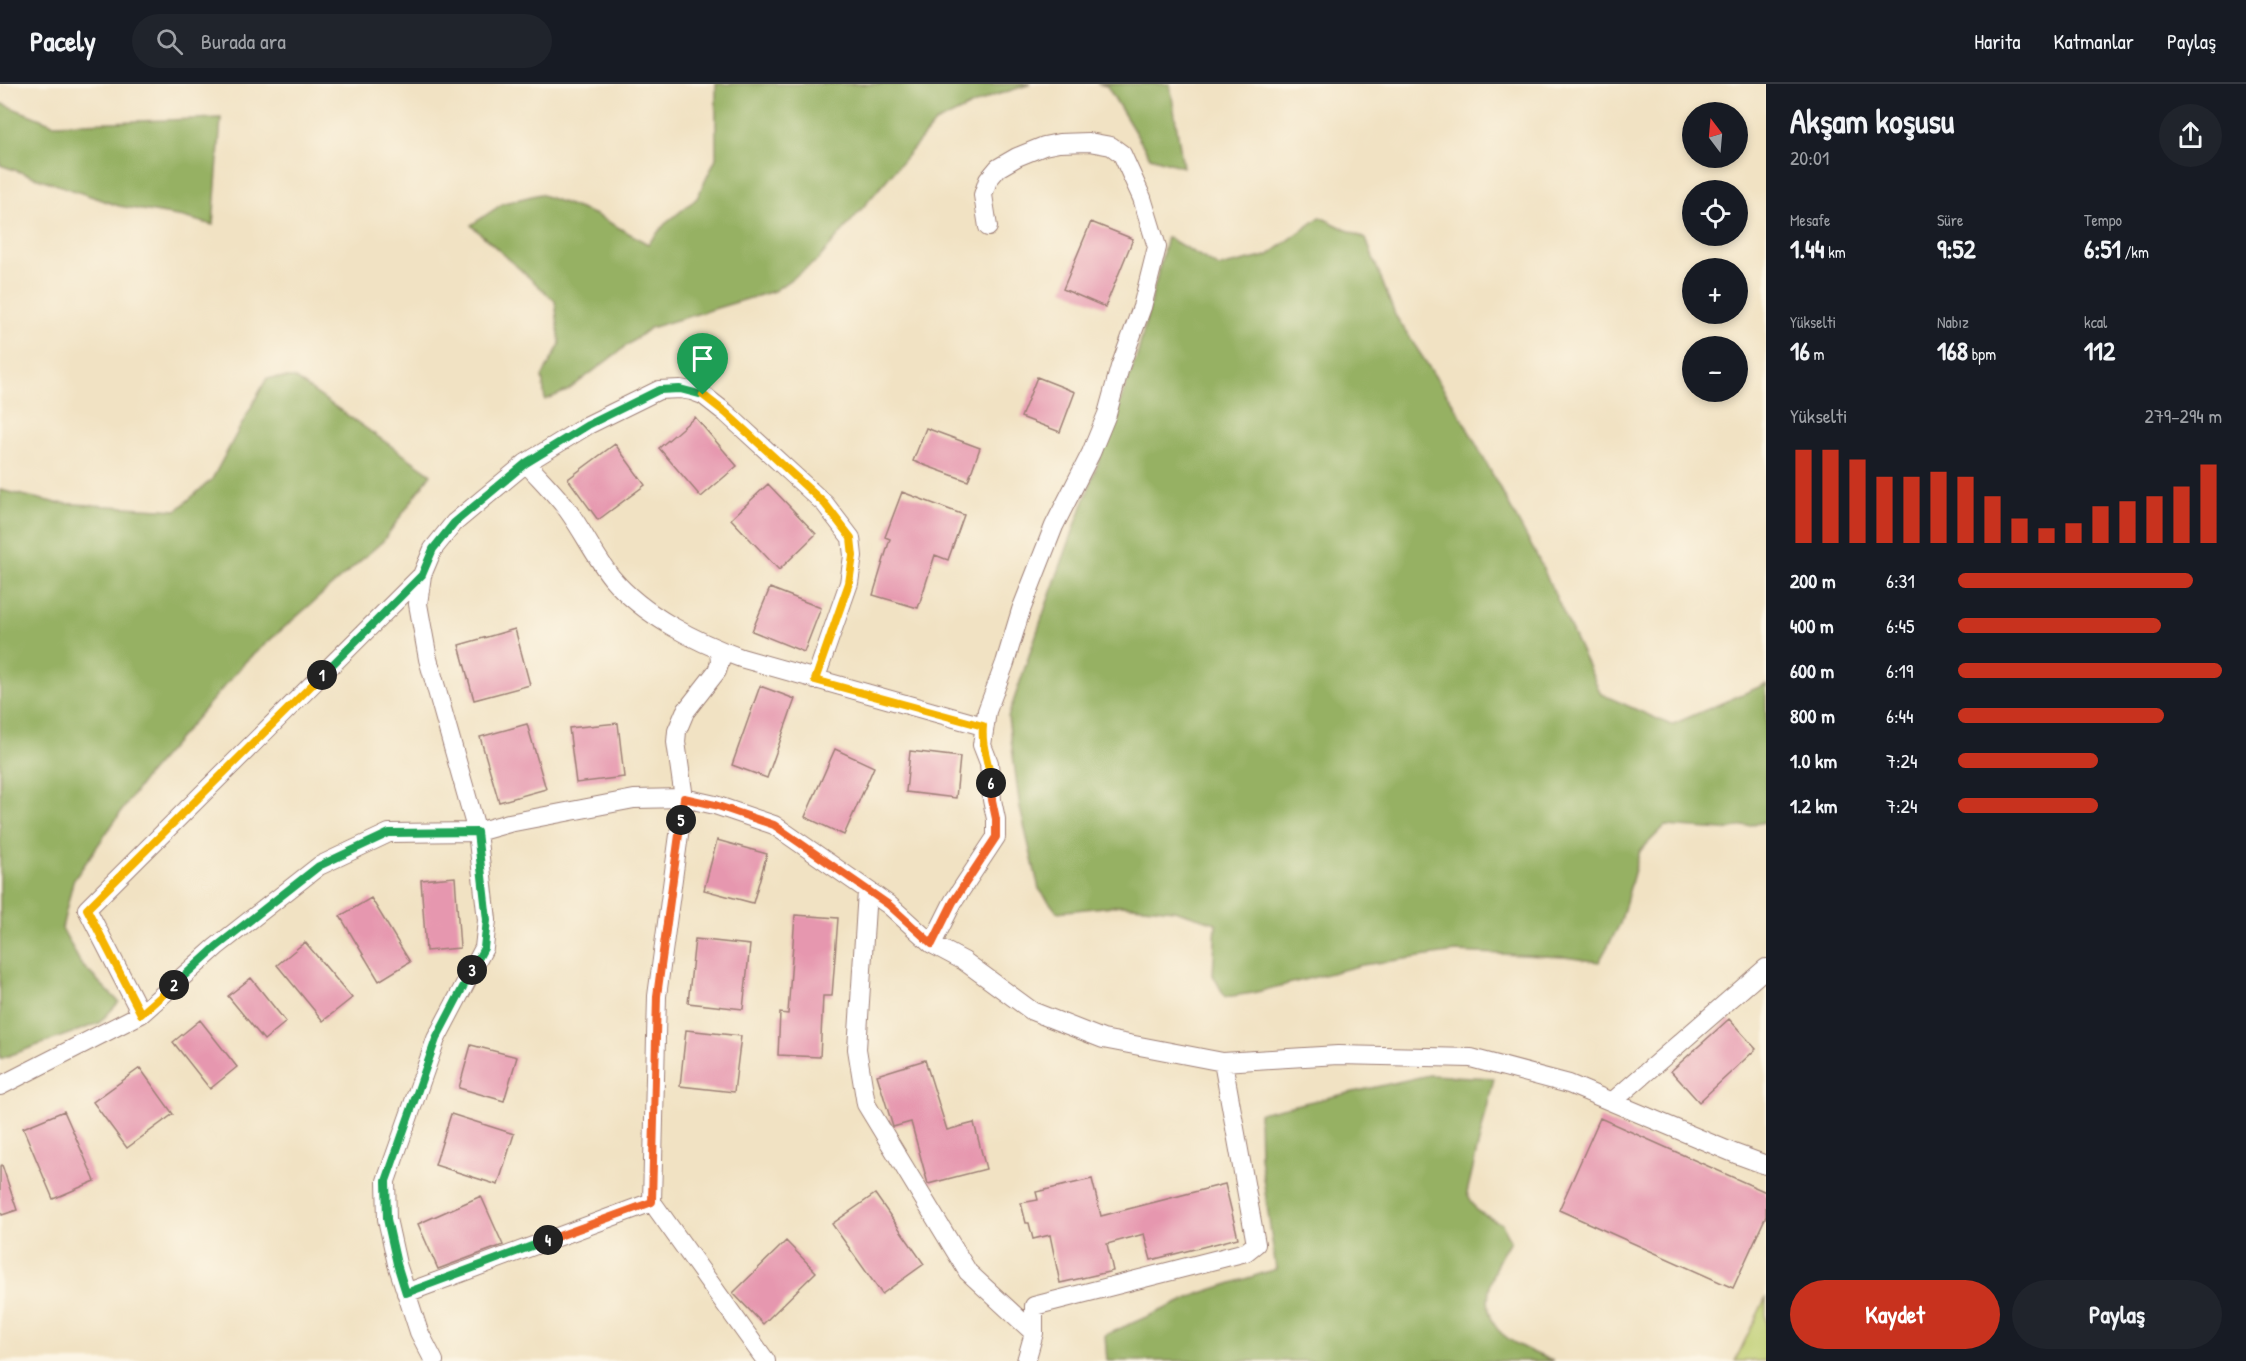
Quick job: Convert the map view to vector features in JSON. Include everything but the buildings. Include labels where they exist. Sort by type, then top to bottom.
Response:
[{"type":"street","points":[[932,944],[953,902],[996,837],[989,763],[982,745],[983,726],[991,696],[1054,526],[1091,453],[1107,414],[1120,367],[1142,307],[1157,247],[1142,198],[1122,154],[1111,146],[1089,142],[1059,142],[1044,146],[998,168],[988,180],[983,195],[988,227]]},
{"type":"street","points":[[434,1361],[419,1332],[397,1264],[387,1219],[386,1181],[436,1039],[484,948],[487,920],[477,832],[428,659],[418,604],[422,575],[433,549],[454,523],[526,463],[588,425],[659,390],[680,389],[703,395],[726,413],[825,504],[851,538],[853,556],[849,583],[815,680]]},
{"type":"street","points":[[526,463],[568,510],[613,578],[654,614],[676,629],[718,650],[815,680],[983,726]]},
{"type":"street","points":[[141,1014],[87,909],[422,575]]},
{"type":"street","points":[[718,650],[720,662],[717,670],[686,711],[677,731],[676,742],[684,798],[657,996],[652,1202],[766,1361]]},
{"type":"street","points":[[0,1086],[141,1014],[216,947],[319,866],[389,833],[477,832],[509,822],[634,799],[684,798],[715,805],[774,825],[889,905],[932,944],[964,961],[1032,1011],[1103,1039],[1223,1062],[1338,1055],[1471,1058],[1569,1084],[1766,1165]]},
{"type":"street","points":[[867,891],[857,1049],[866,1104],[968,1272],[1034,1333]]},
{"type":"street","points":[[1612,1102],[1766,968]]},
{"type":"street","points":[[1026,1361],[1034,1333],[1034,1306],[1246,1252],[1256,1244],[1223,1062]]},
{"type":"street","points":[[406,1293],[652,1202]]},
{"type":"green space","points":[[716,84],[1031,84],[990,97],[935,123],[818,260],[774,291],[650,328],[567,391],[545,400],[542,377],[560,344],[555,301],[471,225],[504,203],[540,194],[596,215],[648,244],[665,224],[697,198],[716,158]]},
{"type":"green space","points":[[1097,84],[1170,84],[1183,167],[1150,157],[1107,86]]},
{"type":"green space","points":[[0,103],[53,124],[221,118],[213,225],[183,217],[119,206],[0,165]]},
{"type":"green space","points":[[1320,217],[1366,239],[1395,315],[1459,413],[1538,558],[1601,694],[1671,725],[1766,684],[1766,822],[1724,830],[1665,826],[1640,851],[1620,924],[1599,962],[1565,957],[1456,952],[1362,965],[1253,993],[1225,997],[1213,975],[1216,923],[1174,910],[1122,905],[1057,912],[1039,889],[1020,808],[1008,717],[1138,353],[1167,237],[1219,267],[1267,256]]},
{"type":"green space","points":[[267,378],[294,378],[431,474],[383,541],[246,661],[144,779],[73,881],[62,928],[81,964],[119,1002],[99,1023],[0,1059],[0,490],[57,503],[177,510],[212,479]]},
{"type":"green space","points":[[1429,1075],[1494,1078],[1467,1193],[1477,1211],[1502,1224],[1510,1241],[1491,1281],[1488,1303],[1490,1314],[1498,1330],[1505,1336],[1520,1346],[1553,1361],[1107,1361],[1105,1335],[1201,1293],[1276,1269],[1260,1157],[1259,1113]]},
{"type":"green space","points":[[1766,1297],[1766,1361],[1735,1361]]},
{"type":"route","points":[[680,389],[703,395],[726,413],[825,504],[851,538],[853,556],[849,583],[815,680],[983,726],[982,745],[989,763],[996,837],[983,860],[953,902],[932,944],[889,905],[774,825],[715,805],[684,798],[657,996],[652,1202],[406,1293],[387,1219],[386,1181],[436,1039],[484,948],[487,920],[477,832],[389,833],[319,866],[216,947],[141,1014],[87,909],[422,575],[433,549],[454,523],[526,463],[588,425],[659,390],[680,389]]}]
